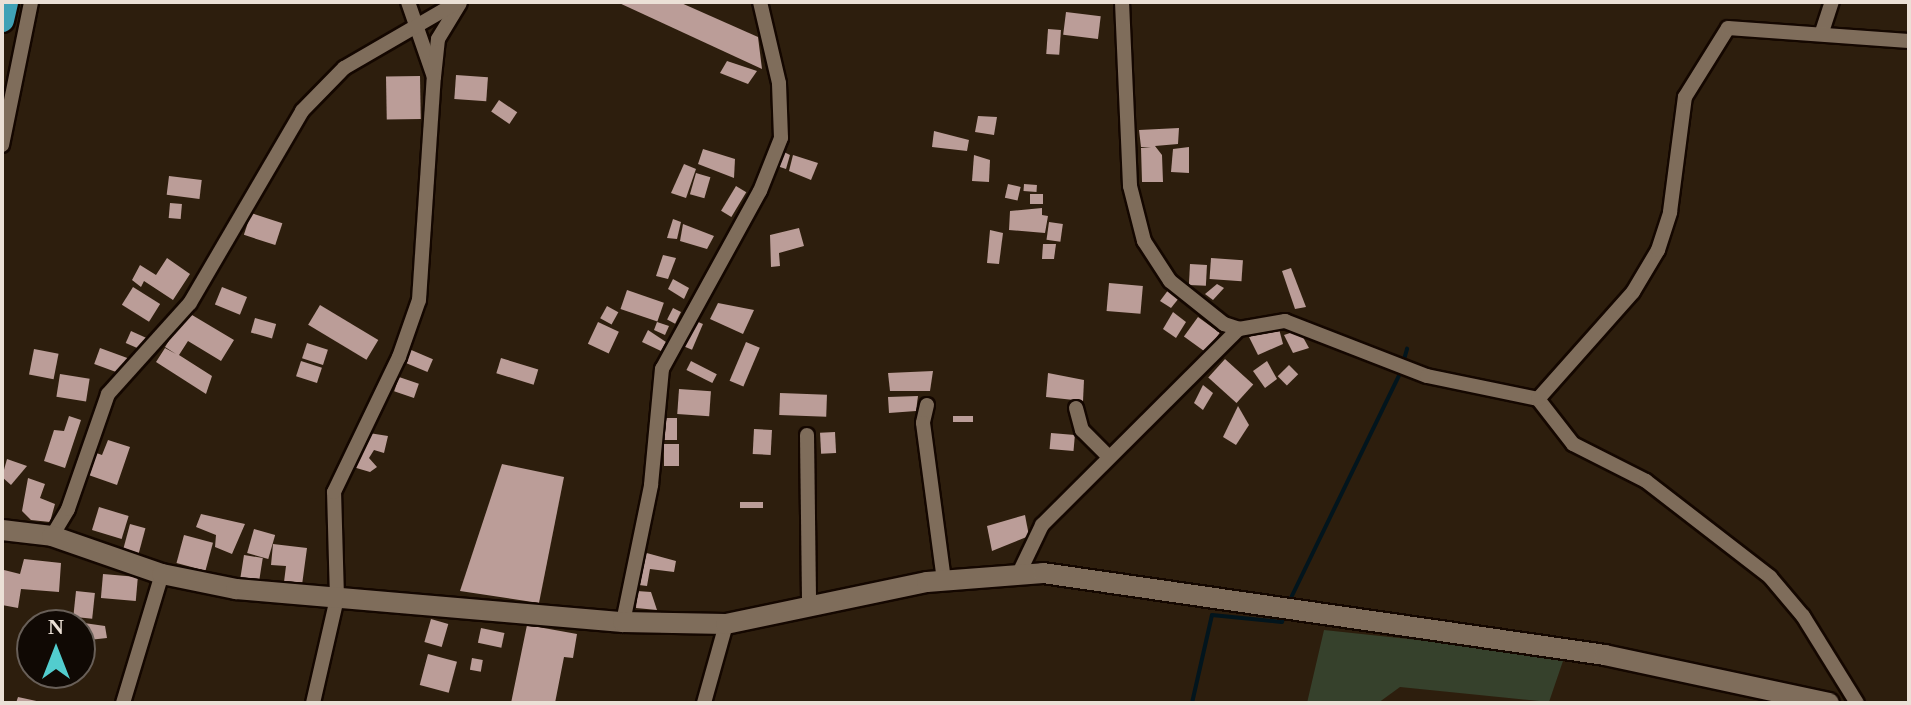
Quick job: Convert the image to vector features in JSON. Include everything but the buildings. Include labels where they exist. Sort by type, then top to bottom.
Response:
[{"type":"highway","points":[[2,20],[6,2]]},
{"type":"street","points":[[2,145],[31,2]]},
{"type":"street","points":[[408,2],[434,77]]},
{"type":"street","points":[[52,536],[68,509],[108,394],[190,303],[302,111],[344,68],[459,2]]},
{"type":"street","points":[[313,703],[337,598],[334,492],[399,357],[419,300],[438,39],[459,2]]},
{"type":"street","points":[[623,622],[651,485],[662,369],[760,191],[781,138],[779,83],[760,2]]},
{"type":"street","points":[[1122,2],[1130,186],[1144,241],[1170,281],[1224,324],[1239,329],[1285,321],[1427,376],[1538,399],[1573,444],[1646,481],[1770,577],[1803,616],[1857,703]]},
{"type":"street","points":[[1822,32],[1832,2]]},
{"type":"street","points":[[1538,399],[1633,292],[1658,250],[1670,212],[1685,97],[1728,28],[1822,32],[1909,41]]},
{"type":"street","points":[[1020,571],[1042,525],[1239,329]]},
{"type":"street","points":[[927,405],[923,423],[944,580]]},
{"type":"street","points":[[1076,408],[1082,430],[1109,457]]},
{"type":"street","points":[[807,435],[809,607]]},
{"type":"street","points":[[2,530],[52,536],[162,574],[236,589],[623,622],[726,624],[944,580],[1020,571],[1605,655],[1829,703]]},
{"type":"street","points":[[123,703],[162,574]]},
{"type":"street","points":[[704,703],[726,624]]},
{"type":"green space","points":[[1324,630],[1512,650],[1563,661],[1549,702],[1400,687],[1378,703],[1307,703]]},
{"type":"waterway","points":[[1403,363],[1407,349]]},
{"type":"waterway","points":[[1288,604],[1401,371]]},
{"type":"waterway","points":[[1192,703],[1212,615],[1282,622],[1284,616]]}]
